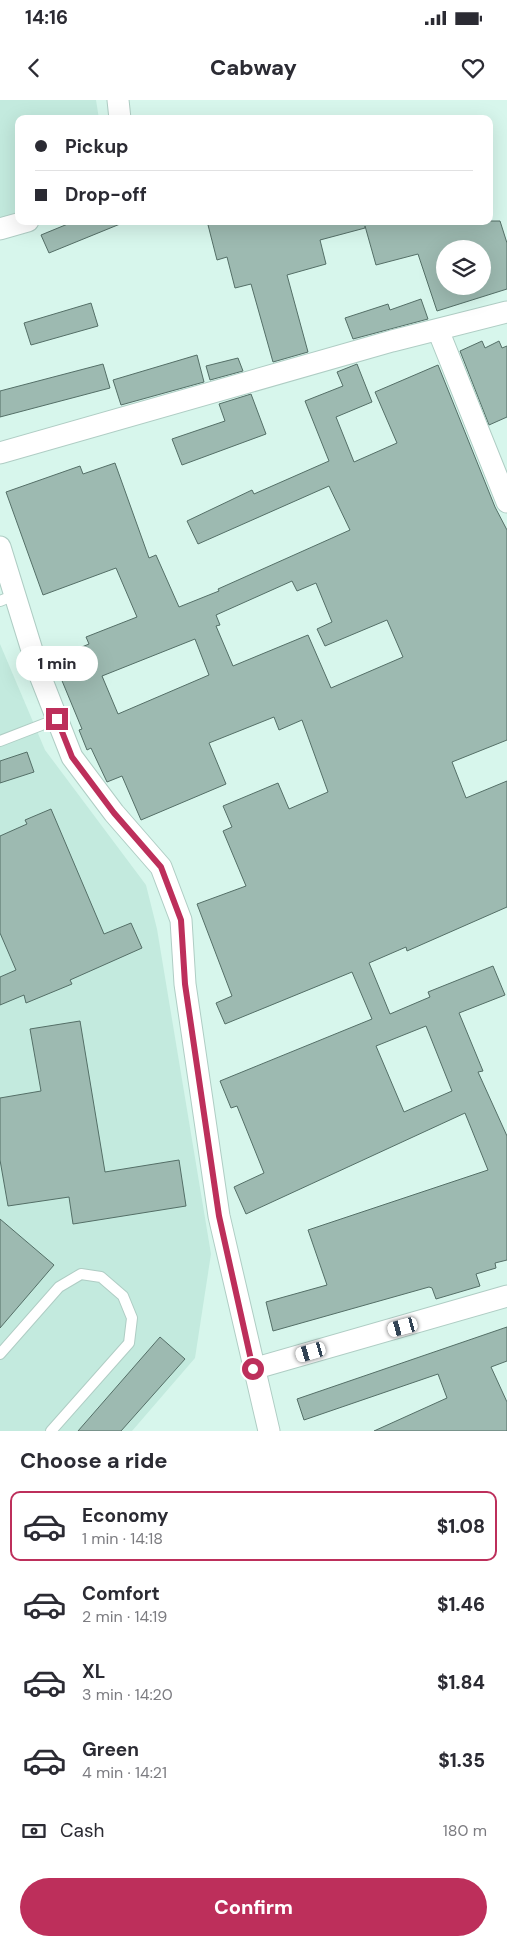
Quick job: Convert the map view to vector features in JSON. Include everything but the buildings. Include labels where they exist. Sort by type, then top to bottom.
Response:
[{"type":"street","points":[[118,100],[120,115]]},
{"type":"street","points":[[0,229],[15,225]]},
{"type":"street","points":[[0,453],[507,312]]},
{"type":"street","points":[[438,330],[507,502]]},
{"type":"street","points":[[0,547],[8,598],[72,757],[114,813],[161,867],[181,920],[185,984],[219,1216],[253,1369],[269,1431]]},
{"type":"street","points":[[253,1369],[507,1296]]},
{"type":"lane","points":[[0,741],[57,719]]},
{"type":"lane","points":[[0,1354],[59,1287],[81,1274],[101,1277],[123,1296],[132,1318],[129,1343],[51,1431]]},
{"type":"shaded area","points":[[0,100],[96,100],[98,115],[15,115],[15,217],[0,222]]},
{"type":"shaded area","points":[[0,644],[45,750],[146,885],[157,929],[211,1254],[195,1358],[132,1431],[0,1431]]},
{"type":"route","points":[[57,719],[72,757],[114,813],[161,867],[181,920],[185,984],[219,1216],[253,1369]]}]
